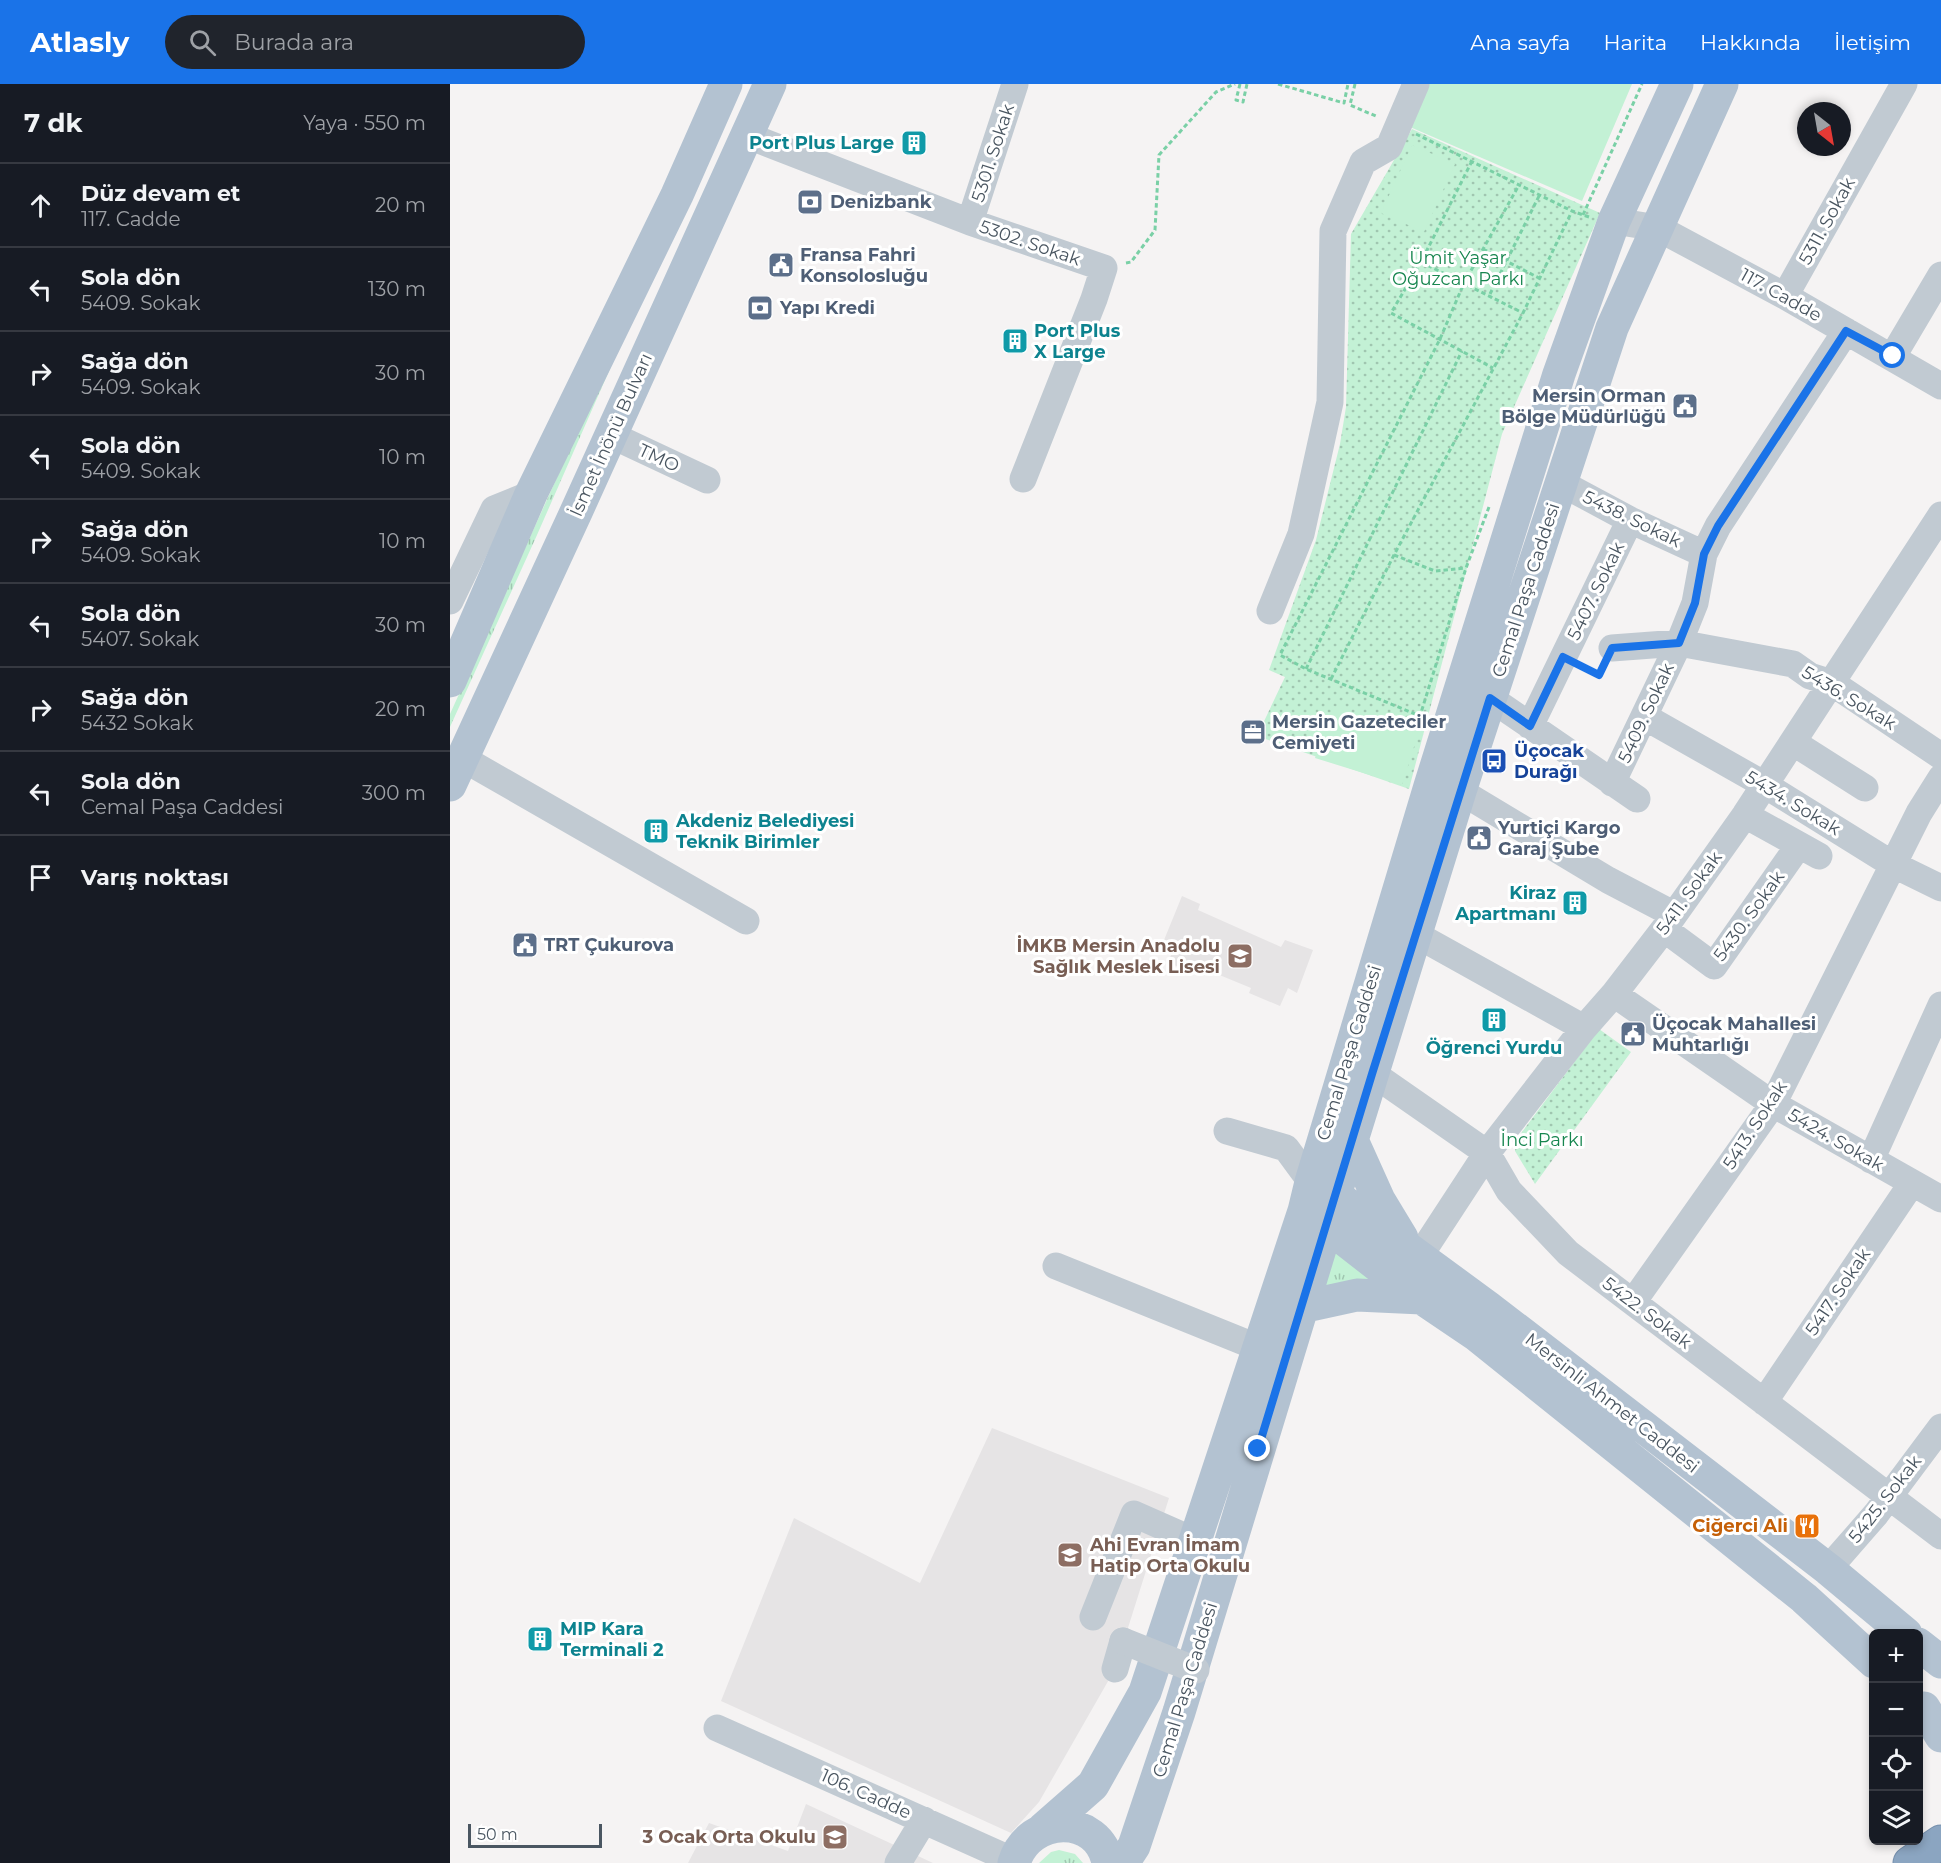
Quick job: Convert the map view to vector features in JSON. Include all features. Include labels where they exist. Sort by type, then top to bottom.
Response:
[{"type":"highway","points":[[1910,1863],[1941,1842]]},
{"type":"main road","points":[[450,681],[531,494],[677,195],[726,84]]},
{"type":"main road","name":"İsmet İnönü Bulvarı","points":[[456,772],[770,84]]},
{"type":"main road","name":"Cemal Paşa Caddesi","points":[[1113,1862],[1134,1846],[1190,1684],[1302,1307],[1319,1203],[1430,786],[1559,374],[1598,218],[1677,84]]},
{"type":"main road","name":"Cemal Paşa Caddesi","points":[[1013,1862],[1020,1847],[1030,1836],[1043,1829],[1093,1785],[1145,1692],[1259,1348],[1319,1203],[1352,1140],[1460,791],[1612,328],[1722,84]]},
{"type":"main road","points":[[1352,1140],[1379,1200],[1414,1253]]},
{"type":"main road","name":"Mersinli Ahmet Caddesi","points":[[1319,1203],[1414,1253],[1828,1569],[1900,1629]]},
{"type":"main road","name":"Mersinli Ahmet Caddesi","points":[[1319,1203],[1422,1298],[1475,1334],[1747,1552],[1804,1598],[1869,1657]]},
{"type":"main road","points":[[1302,1307],[1357,1295],[1422,1298]]},
{"type":"main road","points":[[1747,1552],[1786,1539]]},
{"type":"main road","points":[[1923,1648],[1941,1662]]},
{"type":"main road","points":[[1928,1711],[1941,1736]]},
{"type":"main road","points":[[1043,1829],[1058,1825],[1074,1827],[1088,1833],[1100,1843],[1113,1862]]},
{"type":"street","name":"5301. Sokak","points":[[970,222],[1015,84]]},
{"type":"street","points":[[1270,611],[1301,534],[1330,402],[1332,231],[1363,162],[1389,147],[1416,84]]},
{"type":"street","name":"5311. Sokak","points":[[1785,296],[1904,84]]},
{"type":"street","name":"5302. Sokak","points":[[746,135],[970,222],[1104,268],[1023,479]]},
{"type":"street","name":"117. Cadde","points":[[1598,218],[1658,228],[1893,356],[1941,386]]},
{"type":"street","points":[[1893,356],[1941,275]]},
{"type":"street","name":"5409. Sokak","points":[[1612,783],[1679,643],[1695,603],[1704,554],[1718,526],[1846,331]]},
{"type":"street","name":"TMO","points":[[611,435],[707,480]]},
{"type":"street","name":"5438. Sokak","points":[[1561,483],[1630,520],[1704,554]]},
{"type":"street","points":[[450,601],[494,509],[531,494]]},
{"type":"street","name":"5411. Sokak","points":[[1414,1253],[1487,1153],[1584,1028],[1614,994],[1745,815],[1941,515]]},
{"type":"street","name":"5407. Sokak","points":[[1530,726],[1630,520]]},
{"type":"street","name":"5409. Sokak","points":[[1612,648],[1679,643]]},
{"type":"street","name":"5436. Sokak","points":[[1679,643],[1793,664],[1810,676],[1832,683],[1941,756]]},
{"type":"street","points":[[1490,698],[1637,799]]},
{"type":"street","name":"5434. Sokak","points":[[1645,717],[1765,785],[1892,864],[1941,888]]},
{"type":"street","points":[[1794,743],[1865,788]]},
{"type":"street","points":[[456,772],[746,921]]},
{"type":"street","name":"5413. Sokak","points":[[1633,1302],[1773,1104],[1918,813],[1941,778]]},
{"type":"street","points":[[1460,791],[1608,880],[1668,921]]},
{"type":"street","name":"5430. Sokak","points":[[1668,921],[1713,966],[1809,850],[1745,815]]},
{"type":"street","points":[[1415,934],[1584,1028]]},
{"type":"street","name":"5424. Sokak","points":[[1614,994],[1773,1104],[1941,1199]]},
{"type":"street","points":[[1871,1160],[1941,1005]]},
{"type":"street","name":"5422. Sokak","points":[[1372,1074],[1487,1153],[1509,1191],[1568,1253],[1941,1536]]},
{"type":"street","points":[[1227,1131],[1286,1148],[1319,1203]]},
{"type":"street","name":"5417. Sokak","points":[[1764,1402],[1912,1183]]},
{"type":"street","points":[[1056,1266],[1259,1348]]},
{"type":"street","name":"5425. Sokak","points":[[1828,1569],[1889,1497],[1941,1427]]},
{"type":"street","points":[[1093,1617],[1134,1514],[1195,1540]]},
{"type":"street","points":[[1115,1669],[1123,1641],[1190,1684]]},
{"type":"street","name":"106. Cadde","points":[[717,1728],[1013,1862]]},
{"type":"street","points":[[898,1863],[924,1820]]},
{"type":"path","points":[[1104,268],[1131,262],[1155,230],[1159,155],[1216,92],[1235,84]]},
{"type":"path","points":[[1240,84],[1236,100],[1243,102],[1247,84]]},
{"type":"path","points":[[1278,84],[1344,103],[1348,84]]},
{"type":"path","points":[[1355,84],[1350,105],[1398,125],[1572,211],[1598,218],[1642,84]]},
{"type":"path","points":[[1472,161],[1421,262],[1390,313],[1493,368]]},
{"type":"path","points":[[1491,501],[1466,568],[1420,716],[1306,669],[1280,655],[1440,339],[1464,283],[1519,185]]},
{"type":"path","points":[[1490,295],[1540,194]]},
{"type":"path","points":[[1331,679],[1394,555],[1523,313],[1572,211]]},
{"type":"path","points":[[1483,249],[1539,278]]},
{"type":"path","points":[[1421,262],[1523,313]]},
{"type":"path","points":[[1306,669],[1462,351]]},
{"type":"path","points":[[1394,555],[1435,571],[1466,568]]},
{"type":"path","points":[[1563,657],[1599,675],[1612,648]]},
{"type":"shaded area","name":"İMKB Mersin Anadolu Sağlık Meslek Lisesi","points":[[1182,896],[1200,904],[1198,910],[1281,947],[1285,940],[1313,950],[1297,993],[1288,988],[1280,1006],[1249,993],[1251,988],[1205,969],[1203,975],[1168,963],[1173,950],[1162,945]]},
{"type":"shaded area","points":[[992,1428],[1169,1498],[1115,1669],[1039,1802],[1011,1833],[721,1701],[794,1518],[920,1583]]},
{"type":"shaded area","name":"3 Ocak Orta Okulu","points":[[806,1804],[933,1863],[688,1863],[709,1823],[788,1851]]},
{"type":"green space","points":[[735,84],[537,535],[450,727],[450,714]]},
{"type":"green space","points":[[1429,84],[1632,84],[1582,201],[1410,127]]},
{"type":"green space","name":"Ümit Yaşar Oğuzcan Parkı","points":[[1412,129],[1600,213],[1502,434],[1409,789],[1257,736],[1285,677],[1269,670],[1316,540],[1340,444],[1346,407],[1351,234]]},
{"type":"green space","points":[[1412,145],[1455,164],[1424,232],[1381,213]]},
{"type":"green space","points":[[1333,706],[1418,734],[1402,785],[1315,758]]},
{"type":"green space","name":"İnci Parkı","points":[[1599,1029],[1631,1052],[1535,1184],[1515,1151],[1516,1140]]},
{"type":"green space","points":[[1334,1242],[1401,1292],[1321,1288]]},
{"type":"green space","points":[[1059,1850],[1075,1854],[1083,1863],[1039,1863],[1051,1852]]},
{"type":"place","name":"Port Plus Large","points":[[914,143]]},
{"type":"place","name":"Denizbank","points":[[810,202]]},
{"type":"place","name":"Fransa Fahri Konsolosluğu","points":[[781,265]]},
{"type":"place","name":"Yapı Kredi","points":[[760,308]]},
{"type":"place","name":"Port Plus X Large","points":[[1015,341]]},
{"type":"place","name":"Mersin Orman Bölge Müdürlüğü","points":[[1685,406]]},
{"type":"place","name":"Mersin Gazeteciler Cemiyeti","points":[[1253,732]]},
{"type":"place","name":"Üçocak Durağı","points":[[1494,761]]},
{"type":"place","name":"Akdeniz Belediyesi Teknik Birimler","points":[[656,831]]},
{"type":"place","name":"Yurtiçi Kargo Garaj Şube","points":[[1479,838]]},
{"type":"place","name":"Kiraz Apartmanı","points":[[1575,903]]},
{"type":"place","name":"TRT Çukurova","points":[[525,945]]},
{"type":"place","name":"İMKB Mersin Anadolu Sağlık Meslek Lisesi","points":[[1240,956]]},
{"type":"place","name":"Öğrenci Yurdu","points":[[1494,1020]]},
{"type":"place","name":"Üçocak Mahallesi Muhtarlığı","points":[[1633,1034]]},
{"type":"place","name":"Ciğerci Ali","points":[[1807,1526]]},
{"type":"place","name":"Ahi Evran İmam Hatip Orta Okulu","points":[[1070,1555]]},
{"type":"place","name":"MIP Kara Terminali 2","points":[[540,1639]]},
{"type":"place","name":"3 Ocak Orta Okulu","points":[[835,1837]]},
{"type":"route","points":[[1258,1449],[1490,698],[1530,726],[1563,657],[1599,675],[1612,648],[1679,643],[1695,603],[1704,554],[1718,526],[1846,331],[1893,356]]}]
